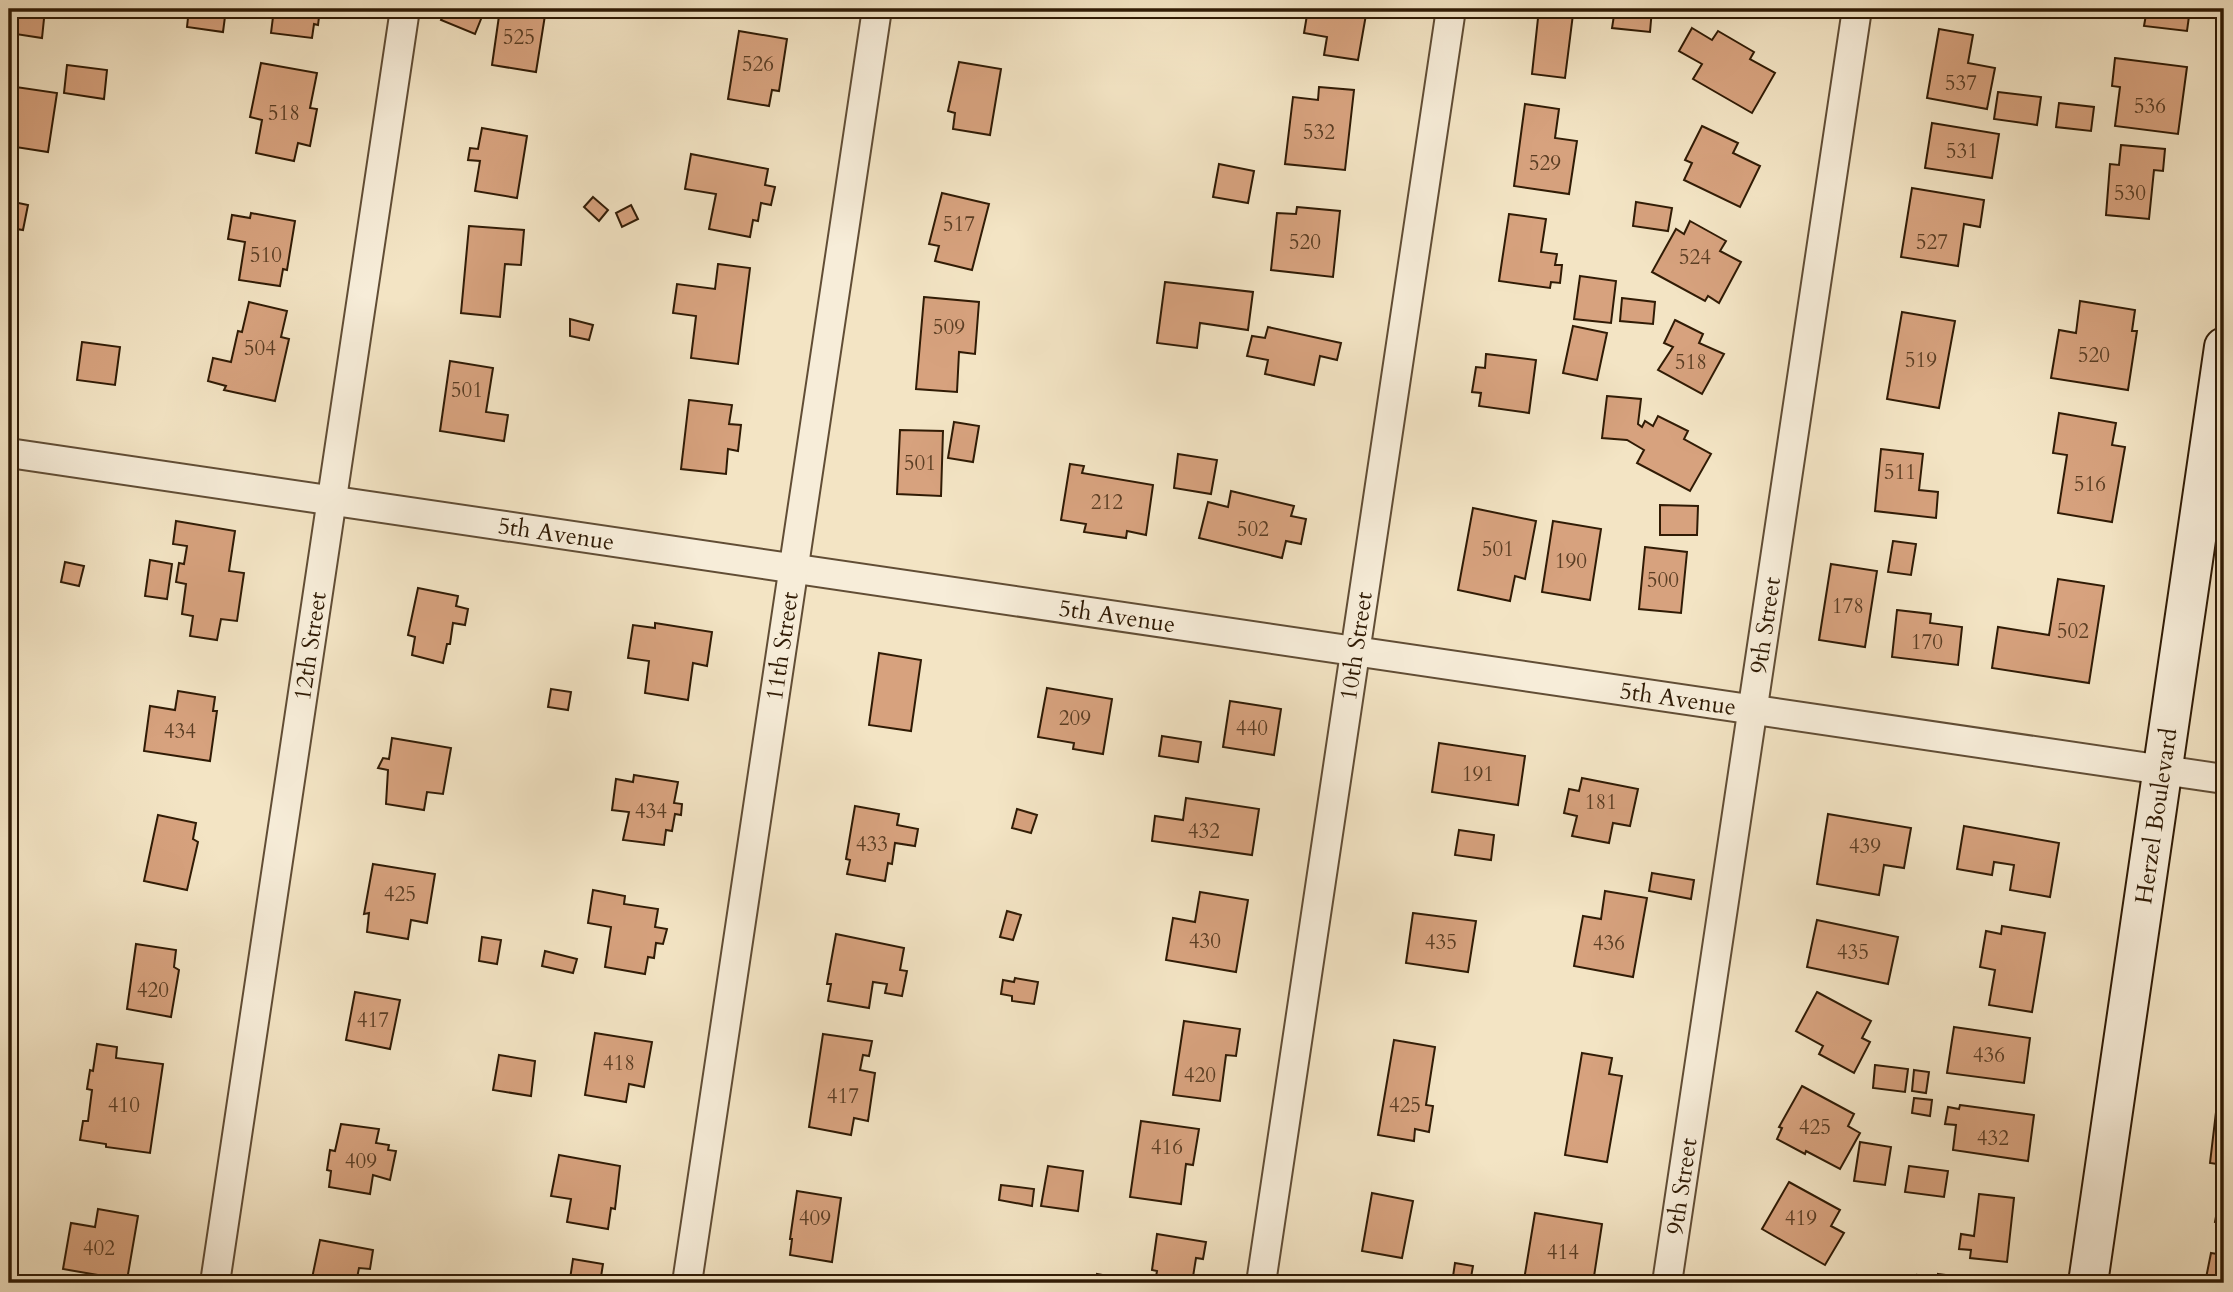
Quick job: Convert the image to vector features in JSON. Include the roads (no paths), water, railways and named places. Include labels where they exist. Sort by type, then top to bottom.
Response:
[{"type":"street","name":"12th Street","points":[[215,1283],[405,9]]},
{"type":"street","name":"11th Street","points":[[687,1283],[877,9]]},
{"type":"street","name":"10th Street","points":[[1261,1283],[1451,9]]},
{"type":"street","name":"9th Street","points":[[1667,1283],[1857,9]]},
{"type":"street","name":"Herzel Boulevard","points":[[2088,1283],[2224,347]]},
{"type":"street","name":"5th Avenue","points":[[9,453],[2224,779]]}]
